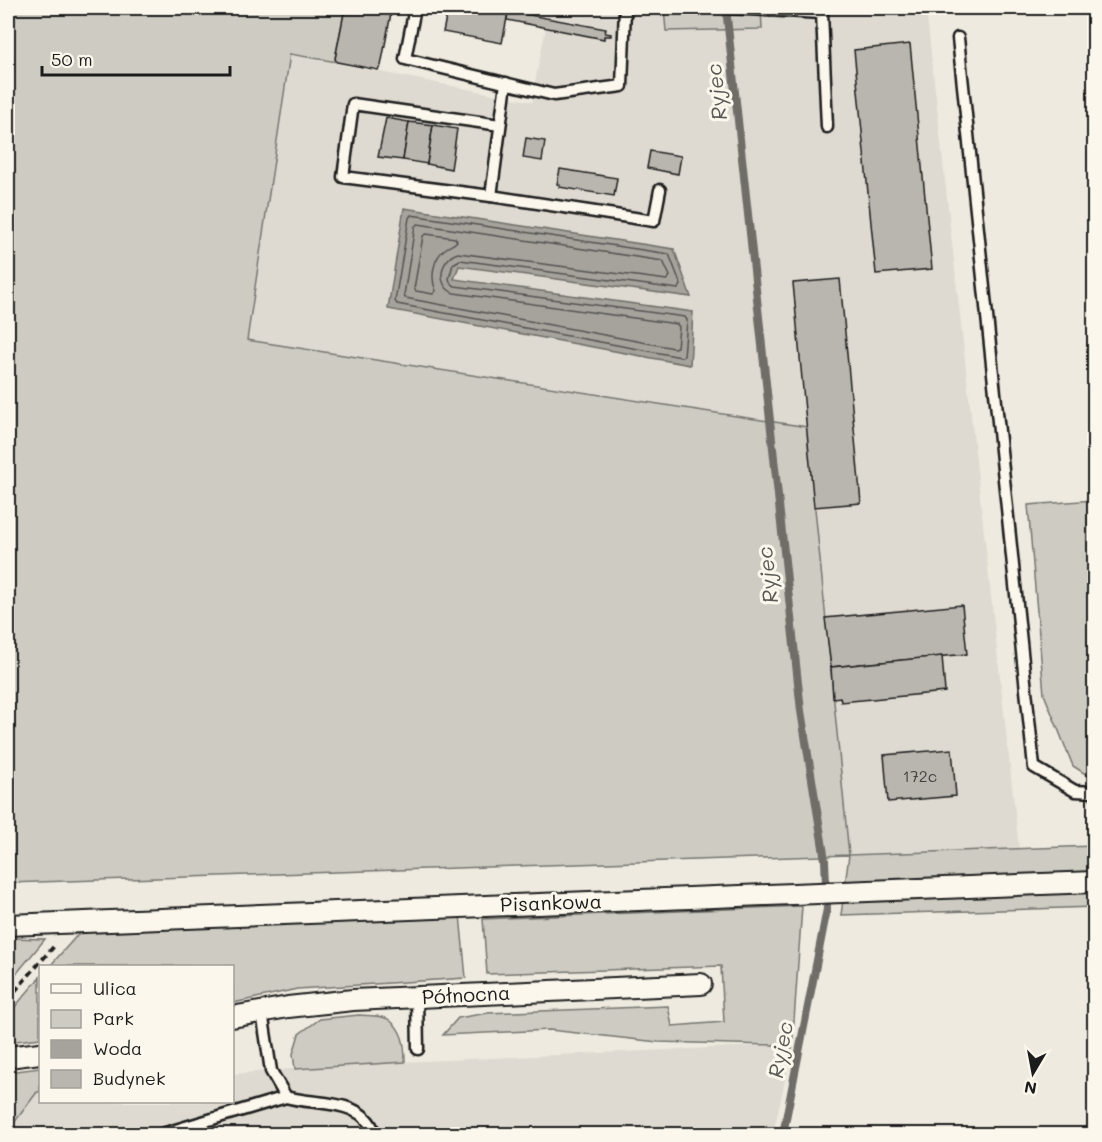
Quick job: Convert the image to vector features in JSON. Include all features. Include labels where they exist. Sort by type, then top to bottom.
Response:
[{"type":"street","name":"Pisankowa","points":[[8,925],[1095,882]]},
{"type":"street","name":"Północna","points":[[234,1017],[288,1007],[353,1000],[701,984]]},
{"type":"street","points":[[8,1057],[39,1053]]},
{"type":"lane","points":[[415,8],[405,59],[554,95],[622,86],[625,8]]},
{"type":"lane","points":[[729,8],[822,13],[827,127]]},
{"type":"lane","points":[[958,38],[1034,767],[1075,791],[1095,792]]},
{"type":"lane","points":[[490,196],[506,83]]},
{"type":"lane","points":[[500,125],[353,104],[343,177],[654,221],[660,190]]},
{"type":"lane","points":[[417,998],[418,1049]]},
{"type":"lane","points":[[262,1012],[271,1071],[286,1097]]},
{"type":"lane","points":[[162,1134],[286,1097],[302,1102],[326,1102],[352,1108],[372,1124],[375,1134]]},
{"type":"path","points":[[8,999],[75,922]]},
{"type":"shaded area","points":[[550,8],[664,8],[667,31],[762,29],[761,8],[926,8],[1019,849],[849,855],[825,618],[247,340],[290,54],[533,102],[532,97]]},
{"type":"shaded area","points":[[775,1045],[792,1049],[773,1134],[8,1134],[37,1092],[39,1092],[39,1103],[234,1103],[234,1074],[337,1065]]},
{"type":"green space","points":[[8,8],[345,8],[335,58],[337,62],[290,54],[247,340],[807,427],[849,855],[8,883]]},
{"type":"green space","points":[[664,8],[761,8],[762,29],[666,31]]},
{"type":"green space","points":[[1094,500],[1094,776],[1090,777],[1073,766],[1044,694],[1028,505]]},
{"type":"green space","points":[[1094,846],[1094,907],[841,915],[849,855]]},
{"type":"green space","points":[[802,906],[792,1049],[775,1045],[658,1042],[550,1030],[443,1035],[458,1018],[488,1013],[668,1006],[672,1026],[724,1022],[721,966],[487,974],[483,919]]},
{"type":"green space","points":[[460,915],[466,978],[297,989],[234,1003],[234,965],[51,965],[80,932]]},
{"type":"green space","points":[[8,938],[45,939],[8,984]]},
{"type":"green space","points":[[39,978],[39,1038],[8,1042],[8,1015]]},
{"type":"green space","points":[[359,1015],[382,1017],[393,1023],[402,1038],[405,1062],[295,1069],[293,1054],[299,1034],[320,1019]]},
{"type":"green space","points":[[39,1068],[39,1092],[8,1131],[8,1072]]},
{"type":"water","points":[[404,208],[674,249],[691,297],[459,266],[454,279],[693,312],[690,365],[388,309]]},
{"type":"building","points":[[345,8],[392,8],[381,66],[378,70],[337,62],[335,59]]},
{"type":"building","points":[[448,8],[509,8],[502,43],[443,32]]},
{"type":"building","points":[[508,11],[606,29],[605,33],[611,36],[604,36],[604,39],[507,20]]},
{"type":"building","points":[[910,44],[932,269],[876,274],[854,50]]},
{"type":"building","points":[[386,118],[409,122],[403,160],[378,157]]},
{"type":"building","points":[[409,122],[433,125],[427,164],[403,160]]},
{"type":"building","points":[[433,125],[457,129],[451,169],[427,164]]},
{"type":"building","points":[[526,138],[545,141],[542,161],[523,158]]},
{"type":"building","points":[[650,151],[681,156],[678,174],[647,168]]},
{"type":"building","points":[[560,169],[617,178],[614,196],[559,187],[560,185],[557,184]]},
{"type":"building","points":[[840,279],[861,503],[814,507],[793,283]]},
{"type":"building","points":[[962,605],[967,654],[831,667],[825,618]]},
{"type":"building","points":[[942,656],[945,692],[841,702],[840,697],[833,698],[831,667]]},
{"type":"building","points":[[952,749],[956,796],[888,802],[884,755]]},
{"type":"waterway","name":"Ryjec","points":[[726,8],[801,711],[825,860],[827,909],[783,1134]]}]
